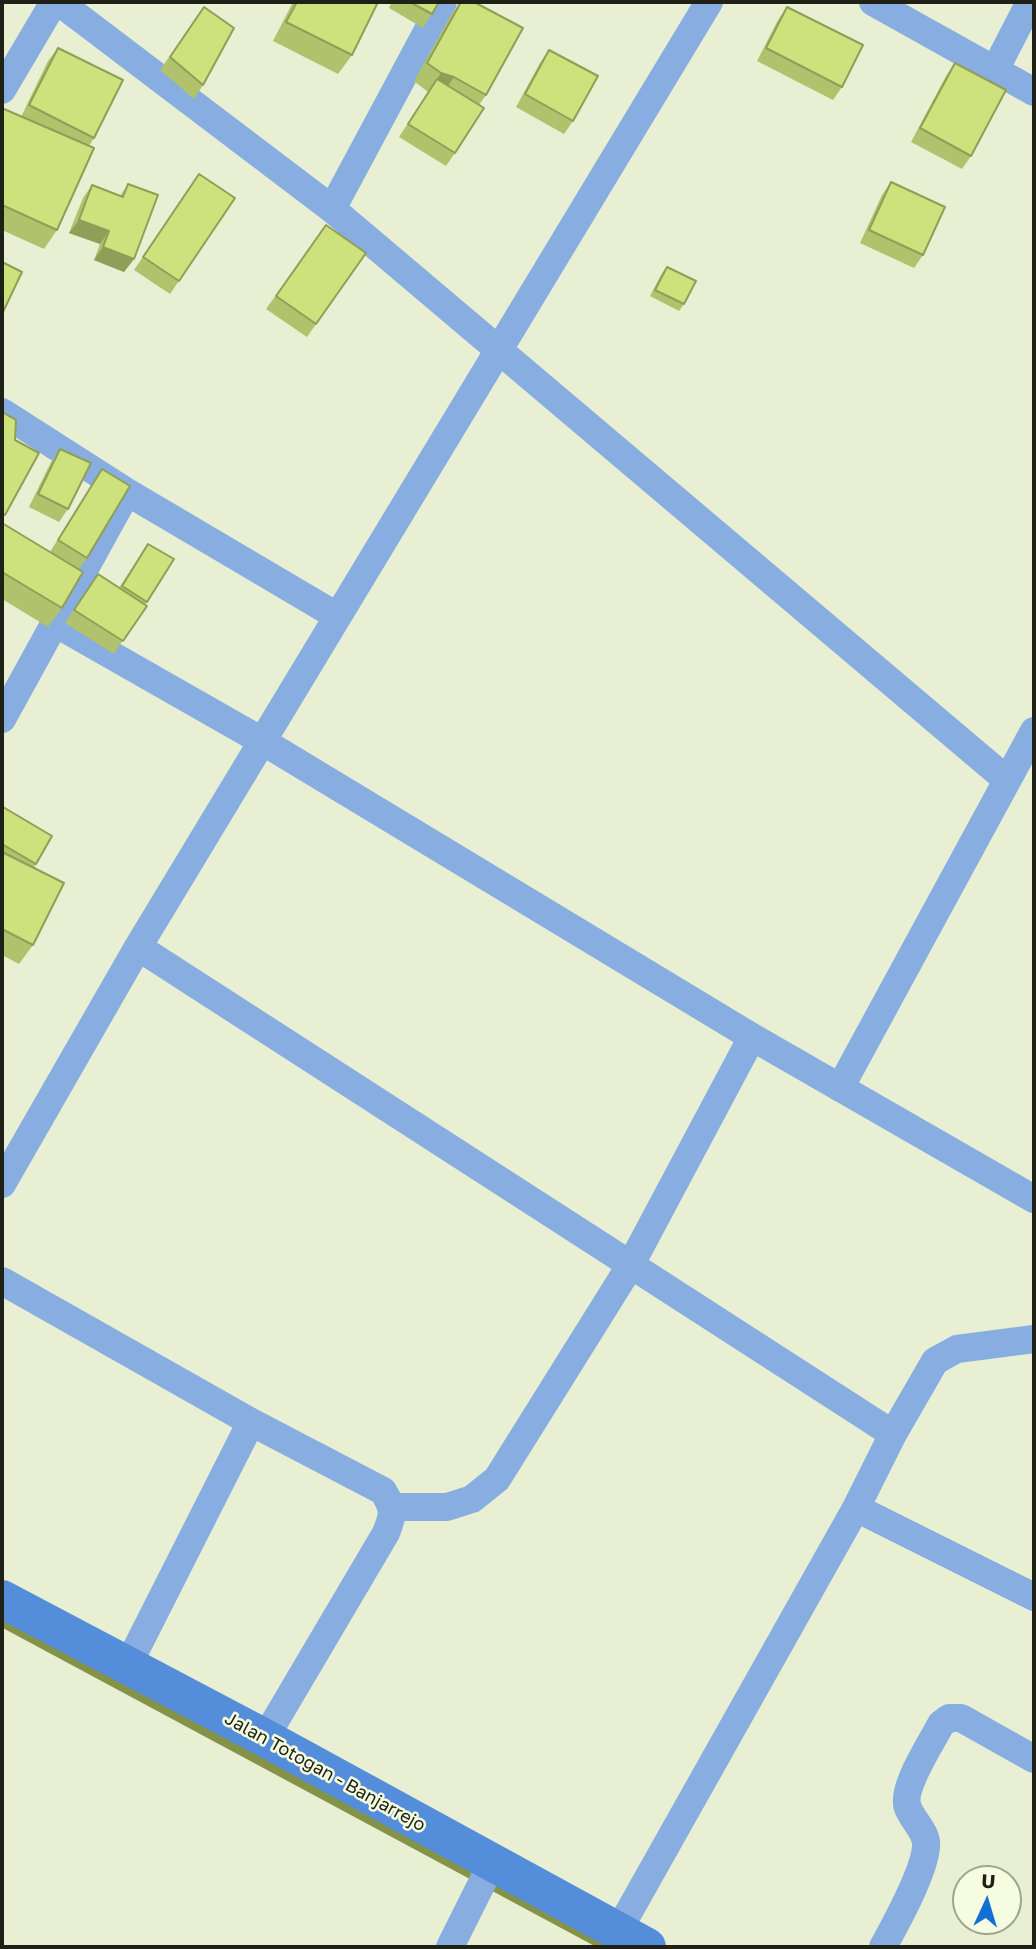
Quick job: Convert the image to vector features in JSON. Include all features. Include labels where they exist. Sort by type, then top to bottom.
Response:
[{"type":"street","points":[[2,90],[56,2],[332,209],[1007,780]]},
{"type":"street","points":[[332,209],[443,2]]},
{"type":"street","points":[[5,1172],[497,350],[709,2]]},
{"type":"street","points":[[873,2],[1034,92]]},
{"type":"street","points":[[995,70],[1030,2]]},
{"type":"street","points":[[2,412],[127,492],[337,616]]},
{"type":"street","points":[[2,719],[127,492]]},
{"type":"street","points":[[55,623],[262,741],[752,1037],[1034,1199]]},
{"type":"street","points":[[840,1088],[1034,731]]},
{"type":"street","points":[[138,947],[894,1434]]},
{"type":"street","points":[[393,1507],[447,1507],[472,1499],[497,1479],[630,1266],[752,1037]]},
{"type":"street","points":[[2,1281],[251,1422],[383,1491],[393,1507],[386,1533],[265,1738]]},
{"type":"street","points":[[632,1940],[894,1434],[935,1361],[957,1349],[1034,1339]]},
{"type":"street","points":[[128,1665],[251,1422]]},
{"type":"street","points":[[856,1508],[1034,1597]]},
{"type":"street","name":"Jalan Totogan - Banjarrejo","points":[[2,1599],[265,1738],[632,1940]]},
{"type":"street","points":[[883,1947],[925,1853],[925,1838],[907,1807],[905,1797],[941,1724],[950,1718],[961,1718],[1034,1759]]},
{"type":"street","points":[[450,1947],[492,1863]]},
{"type":"building","points":[[297,2],[378,2],[352,55],[286,22]]},
{"type":"building","points":[[410,2],[439,2],[432,14]]},
{"type":"building","points":[[461,2],[474,2],[523,28],[486,95],[454,77],[441,73],[427,63]]},
{"type":"building","points":[[204,7],[234,28],[203,85],[170,57]]},
{"type":"building","points":[[787,7],[863,45],[842,87],[766,48]]},
{"type":"building","points":[[58,48],[123,80],[94,138],[29,105]]},
{"type":"building","points":[[549,50],[598,76],[573,121],[525,94]]},
{"type":"building","points":[[955,63],[1006,90],[971,156],[920,128]]},
{"type":"building","points":[[437,79],[484,108],[455,153],[408,124]]},
{"type":"building","points":[[4,109],[94,148],[57,230],[2,205]]},
{"type":"building","points":[[199,174],[235,198],[179,281],[143,257]]},
{"type":"building","points":[[891,182],[945,207],[923,255],[869,230]]},
{"type":"building","points":[[128,184],[158,195],[134,259],[103,247],[109,231],[79,220],[92,185],[123,197]]},
{"type":"building","points":[[326,225],[366,253],[316,324],[276,296]]},
{"type":"building","points":[[2,262],[22,272],[3,312],[2,311]]},
{"type":"building","points":[[667,267],[696,281],[684,304],[655,290]]},
{"type":"building","points":[[2,412],[16,420],[15,440],[39,453],[5,515],[2,513]]},
{"type":"building","points":[[60,449],[91,463],[68,509],[38,494]]},
{"type":"building","points":[[102,469],[130,486],[87,558],[58,540]]},
{"type":"building","points":[[2,523],[83,572],[62,608],[2,572]]},
{"type":"building","points":[[148,544],[174,559],[147,602],[122,586]]},
{"type":"building","points":[[98,574],[147,606],[123,641],[74,610]]},
{"type":"building","points":[[3,807],[52,836],[36,864],[2,844]]},
{"type":"building","points":[[2,852],[64,883],[33,945],[2,929]]},
{"type":"waterway","points":[[2,1622],[607,1947]]}]
